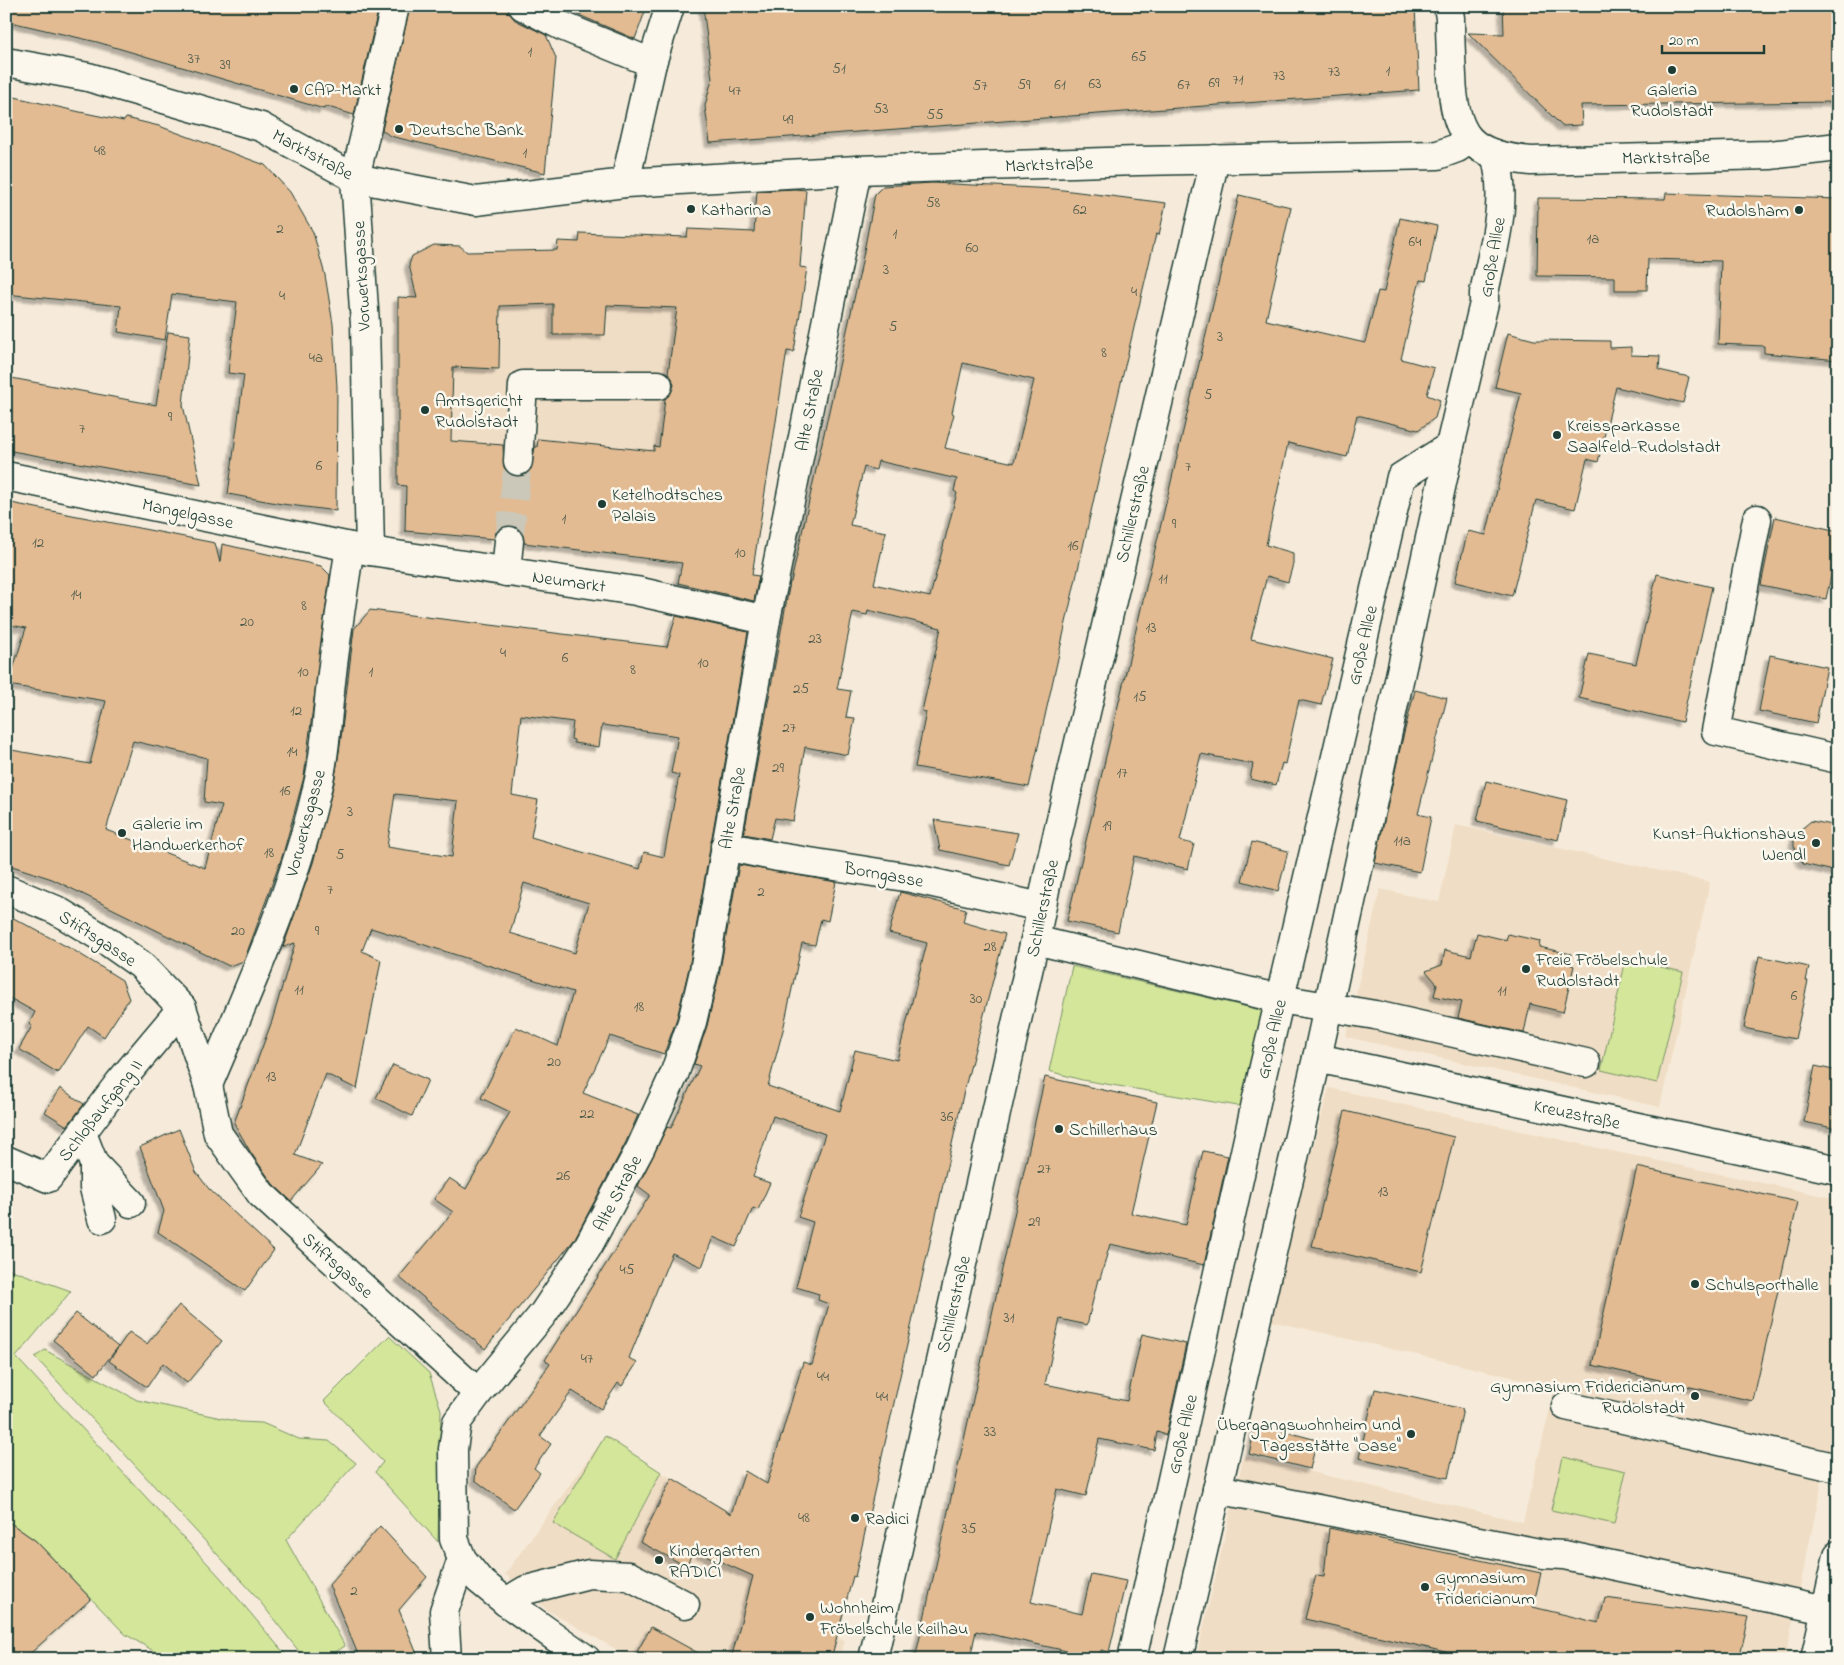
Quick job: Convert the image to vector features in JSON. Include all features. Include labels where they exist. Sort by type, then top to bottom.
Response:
[{"type":"street","name":"Vorwerksgasse","points":[[208,1085],[259,962],[301,848],[321,771],[331,681],[360,549],[365,324],[355,178],[395,6]]},
{"type":"street","points":[[523,6],[562,26],[652,62]]},
{"type":"street","points":[[625,184],[652,62],[670,6]]},
{"type":"street","points":[[1448,6],[1452,99],[1458,122],[1469,140],[1495,155]]},
{"type":"street","name":"Marktstraße","points":[[6,62],[88,77],[261,127],[355,178],[476,201],[625,184],[857,170],[1438,154],[1457,148],[1469,140]]},
{"type":"street","name":"Marktstraße","points":[[1495,155],[1532,161],[1770,155],[1838,147]]},
{"type":"street","name":"Große Allee","points":[[1178,1659],[1317,1058],[1450,446],[1484,303],[1484,293],[1501,203],[1500,172],[1495,155]]},
{"type":"street","name":"Schillerstraße","points":[[872,1659],[1041,907],[1215,159]]},
{"type":"street","name":"Alte Straße","points":[[478,1393],[543,1314],[587,1248],[640,1149],[674,1075],[692,1022],[704,971],[766,620],[857,170]]},
{"type":"street","points":[[518,461],[523,385],[658,385]]},
{"type":"street","name":"Große Allee","points":[[1132,1659],[1280,999],[1400,477],[1450,446]]},
{"type":"street","name":"Mangelgasse","points":[[6,476],[360,549]]},
{"type":"street","points":[[1757,519],[1716,731],[1838,759]]},
{"type":"street","points":[[506,572],[509,541]]},
{"type":"street","name":"Neumarkt","points":[[360,549],[636,591],[766,620]]},
{"type":"street","name":"Borngasse","points":[[725,846],[911,878],[1041,907]]},
{"type":"street","name":"Stiftsgasse","points":[[6,889],[56,910],[104,939],[141,965],[182,1008],[208,1085],[218,1134],[261,1194],[478,1393]]},
{"type":"street","points":[[1035,940],[1280,999],[1375,1015],[1586,1063]]},
{"type":"street","name":"Schloßaufgang II","points":[[6,1160],[48,1178],[119,1083],[182,1008]]},
{"type":"street","name":"Kreuzstraße","points":[[1317,1058],[1838,1170]]},
{"type":"street","points":[[82,1133],[94,1164],[94,1188],[102,1219]]},
{"type":"street","points":[[94,1164],[131,1203]]},
{"type":"street","points":[[478,1393],[457,1422],[453,1449],[454,1539],[462,1559],[479,1580],[506,1602],[586,1659]]},
{"type":"street","points":[[1566,1406],[1838,1468]]},
{"type":"street","points":[[1217,1489],[1544,1554],[1564,1555],[1826,1610]]},
{"type":"street","points":[[1815,1659],[1838,1554]]},
{"type":"street","points":[[447,1659],[444,1611],[462,1559]]},
{"type":"street","points":[[506,1602],[526,1590],[589,1574],[629,1576],[685,1605]]},
{"type":"shaded area","points":[[688,229],[724,231],[682,563],[495,539],[405,531],[406,487],[398,485],[398,297],[409,297],[427,254],[427,245],[460,246],[467,252],[557,250],[558,241],[579,242],[580,233],[687,237]]},
{"type":"shaded area","name":"Freie Fröbelschule Rudolstadt","points":[[1456,825],[1710,882],[1660,1107],[1346,1037],[1380,889],[1439,902]]},
{"type":"shaded area","name":"Gymnasium Fridericianum Rudolstadt","points":[[1329,1088],[1838,1199],[1838,1406],[1785,1659],[1196,1659],[1244,1456],[1523,1522],[1555,1387],[1267,1320]]},
{"type":"shaded area","name":"Kindergarten RADICI","points":[[605,1436],[661,1472],[787,1545],[848,1598],[837,1638],[845,1640],[840,1659],[633,1659],[547,1610],[505,1574]]},
{"type":"green space","points":[[1626,959],[1683,972],[1657,1083],[1601,1070]]},
{"type":"green space","points":[[1072,966],[1269,1012],[1244,1107],[1082,1080],[1049,1071]]},
{"type":"green space","points":[[6,1268],[71,1291],[16,1357],[221,1578],[289,1659],[167,1659],[125,1634],[36,1541],[6,1520]]},
{"type":"green space","points":[[389,1336],[429,1373],[441,1410],[438,1542],[375,1472],[383,1462],[324,1401]]},
{"type":"green space","points":[[45,1350],[137,1400],[240,1422],[262,1423],[299,1439],[329,1441],[356,1463],[286,1540],[345,1646],[325,1659],[305,1659],[254,1594],[35,1357]]},
{"type":"green space","points":[[605,1436],[661,1472],[615,1559],[553,1523]]},
{"type":"green space","points":[[1563,1457],[1626,1471],[1614,1524],[1551,1510]]},
{"type":"building","points":[[6,6],[379,6],[354,115],[325,106],[324,109],[97,42],[6,21]]},
{"type":"building","points":[[410,6],[507,6],[515,20],[546,35],[556,58],[545,173],[390,136],[382,130]]},
{"type":"building","points":[[558,6],[647,6],[635,39]]},
{"type":"building","points":[[703,6],[1415,6],[1419,90],[710,143],[705,106],[712,79]]},
{"type":"building","name":"Galeria Rudolstadt","points":[[1503,6],[1838,6],[1838,102],[1581,105],[1582,125],[1562,126],[1468,33],[1504,34]]},
{"type":"building","points":[[6,95],[124,121],[126,118],[159,126],[265,165],[290,192],[313,232],[325,275],[333,324],[337,387],[336,511],[228,494],[244,375],[228,373],[237,302],[172,294],[165,340],[118,332],[121,306],[6,294]]},
{"type":"building","points":[[932,183],[1055,189],[1166,203],[1159,235],[1156,234],[1097,485],[1029,787],[915,767],[926,712],[922,711],[941,628],[868,610],[867,615],[853,612],[837,689],[851,691],[846,717],[855,718],[848,755],[805,747],[793,821],[775,818],[770,839],[744,834],[790,582],[860,272],[875,194],[883,186]],"holes":[[[963,363],[1034,380],[1014,463],[945,448],[954,414],[952,413]],[[878,461],[957,479],[954,491],[957,493],[930,597],[874,584],[886,532],[850,525],[864,467],[876,470]]]},
{"type":"building","points":[[806,190],[800,267],[807,268],[794,352],[787,351],[752,575],[759,576],[754,601],[678,583],[682,563],[524,543],[523,534],[518,528],[511,526],[502,527],[496,532],[494,539],[405,531],[406,486],[398,485],[398,297],[417,298],[409,265],[412,256],[434,245],[460,246],[467,252],[557,250],[558,241],[579,242],[580,233],[687,237],[688,229],[754,232],[757,191]],"holes":[[[553,304],[553,335],[605,335],[607,305],[677,308],[668,374],[672,378],[674,385],[671,393],[665,399],[659,447],[654,446],[654,451],[538,439],[531,469],[525,475],[517,477],[510,474],[504,467],[503,445],[451,441],[453,367],[499,369],[500,306]]]},
{"type":"building","points":[[1666,193],[1838,199],[1838,360],[1764,353],[1764,346],[1718,344],[1721,261],[1648,259],[1647,290],[1615,290],[1615,277],[1537,276],[1538,198],[1665,199]]},
{"type":"building","points":[[1239,195],[1291,207],[1266,320],[1365,343],[1378,291],[1384,292],[1400,218],[1437,226],[1426,281],[1420,280],[1401,359],[1434,368],[1427,395],[1440,400],[1435,418],[1418,430],[1357,415],[1347,457],[1288,443],[1266,545],[1293,553],[1293,564],[1288,582],[1267,576],[1251,639],[1333,659],[1321,705],[1299,700],[1285,764],[1282,763],[1276,785],[1250,779],[1253,764],[1201,754],[1180,841],[1194,844],[1188,869],[1134,856],[1118,932],[1067,921]]},
{"type":"building","points":[[168,332],[190,335],[183,405],[201,485],[6,450],[6,377],[156,405]]},
{"type":"building","name":"Kreissparkasse Saalfeld-Rudolstadt","points":[[1508,333],[1534,340],[1610,341],[1610,348],[1631,347],[1631,355],[1660,356],[1659,370],[1689,377],[1683,403],[1616,387],[1598,462],[1587,459],[1575,509],[1536,500],[1512,596],[1455,582],[1468,531],[1486,535],[1521,393],[1495,387]]},
{"type":"building","points":[[6,502],[215,543],[220,563],[222,544],[321,566],[330,575],[304,777],[283,854],[244,961],[229,966],[52,879],[6,864],[6,749],[90,764],[106,701],[8,685],[26,628],[6,624]],"holes":[[[133,741],[207,758],[204,802],[222,805],[205,868],[106,830]]]},
{"type":"building","points":[[1775,517],[1838,531],[1838,544],[1826,599],[1761,585]]},
{"type":"building","points":[[1657,574],[1712,587],[1682,722],[1579,698],[1589,654],[1636,664]]},
{"type":"building","points":[[370,610],[667,647],[676,616],[748,632],[689,968],[677,1018],[664,1054],[610,1036],[583,1093],[638,1115],[626,1142],[574,1240],[485,1349],[399,1277],[453,1212],[434,1199],[449,1178],[466,1189],[510,1112],[481,1098],[516,1027],[558,1046],[573,992],[371,928],[362,951],[381,960],[357,1089],[326,1074],[295,1155],[322,1165],[291,1201],[273,1184],[251,1153],[234,1123],[272,1021],[295,943],[283,947],[313,863],[334,783],[354,629]],"holes":[[[521,715],[573,722],[571,739],[574,740],[574,743],[599,747],[602,725],[678,736],[671,773],[679,775],[664,857],[644,852],[640,869],[531,837],[538,800],[512,795]],[[395,794],[458,801],[452,857],[387,847]],[[524,883],[589,903],[575,953],[510,933]]]},
{"type":"building","points":[[1770,655],[1827,667],[1816,723],[1759,711]]},
{"type":"building","points":[[1415,690],[1447,698],[1418,814],[1431,817],[1420,872],[1375,863]]},
{"type":"building","points":[[1486,781],[1567,800],[1558,840],[1477,821]]},
{"type":"building","points":[[934,820],[1018,833],[1009,865],[940,850]]},
{"type":"building","name":"Kunst-Auktionshaus Wendl","points":[[1811,821],[1838,826],[1838,872],[1803,864],[1794,846],[1794,839],[1798,832]]},
{"type":"building","points":[[1252,842],[1288,851],[1278,891],[1242,881]]},
{"type":"building","points":[[739,865],[836,882],[828,921],[821,919],[815,945],[802,943],[783,1030],[768,1086],[840,1111],[855,1050],[897,1060],[927,943],[889,933],[900,892],[966,909],[963,922],[1005,934],[963,1095],[855,1577],[853,1576],[831,1659],[731,1659],[753,1576],[694,1550],[686,1566],[640,1542],[672,1478],[731,1514],[745,1471],[767,1484],[803,1362],[812,1365],[829,1304],[818,1300],[819,1294],[796,1287],[813,1222],[798,1217],[825,1134],[773,1116],[753,1177],[770,1183],[758,1210],[753,1208],[736,1247],[713,1237],[702,1267],[672,1253],[629,1358],[637,1363],[622,1386],[618,1383],[601,1409],[572,1391],[540,1436],[551,1444],[534,1468],[540,1473],[514,1509],[475,1480],[476,1467],[550,1364],[545,1360],[650,1195],[638,1186],[667,1127],[671,1128],[700,1066],[694,1064],[707,1026],[719,975]]},
{"type":"building","points":[[6,914],[75,951],[122,980],[129,999],[104,1037],[88,1026],[58,1073],[19,1049],[32,1026],[29,1024],[35,1012],[6,996]]},
{"type":"building","points":[[1477,933],[1506,940],[1508,934],[1540,941],[1539,947],[1571,954],[1569,964],[1574,966],[1563,1012],[1530,1004],[1524,1033],[1458,1018],[1462,1002],[1434,996],[1437,984],[1426,971],[1442,965],[1445,950],[1471,956]]},
{"type":"building","points":[[1759,956],[1809,967],[1806,981],[1808,981],[1795,1039],[1744,1028]]},
{"type":"building","points":[[393,1065],[428,1080],[412,1116],[376,1098]]},
{"type":"building","points":[[1815,1066],[1838,1071],[1838,1129],[1804,1122]]},
{"type":"building","points":[[1045,1077],[1157,1102],[1131,1213],[1186,1225],[1203,1151],[1228,1156],[1204,1265],[1110,1244],[1100,1279],[1098,1279],[1087,1325],[1060,1319],[1045,1384],[1127,1401],[1142,1334],[1186,1344],[1166,1435],[1157,1432],[1154,1450],[1099,1439],[1086,1496],[1057,1489],[1031,1602],[1082,1614],[1091,1574],[1126,1581],[1109,1652],[1101,1650],[1099,1659],[1065,1659],[1067,1651],[976,1631],[970,1659],[915,1659]]},
{"type":"building","points":[[60,1088],[84,1104],[67,1126],[45,1112]]},
{"type":"building","points":[[1345,1111],[1454,1137],[1421,1272],[1312,1246]]},
{"type":"building","points":[[179,1129],[196,1172],[209,1189],[274,1250],[245,1291],[158,1232],[164,1211],[140,1147]]},
{"type":"building","name":"Schulsporthalle","points":[[1637,1167],[1798,1202],[1753,1401],[1592,1365]]},
{"type":"building","points":[[179,1305],[222,1341],[187,1383],[163,1363],[147,1387],[109,1361],[129,1332],[147,1344]]},
{"type":"building","points":[[76,1313],[118,1347],[96,1375],[53,1340]]},
{"type":"building","name":"Übergangswohnheim und Tagesstätte \"Oase\"","points":[[1375,1389],[1463,1409],[1448,1478],[1359,1458]]},
{"type":"building","points":[[1256,1424],[1317,1440],[1310,1469],[1249,1454]]},
{"type":"building","points":[[6,1520],[36,1541],[91,1599],[24,1659],[6,1659]]},
{"type":"building","points":[[380,1526],[427,1577],[399,1610],[419,1659],[360,1659],[329,1585]]},
{"type":"building","name":"Gymnasium Fridericianum","points":[[1329,1528],[1541,1573],[1533,1607],[1599,1623],[1605,1598],[1749,1617],[1739,1659],[1475,1659],[1305,1619],[1316,1575],[1324,1576]]},
{"type":"building","points":[[651,1627],[709,1659],[633,1659]]},
{"type":"tunnel","points":[[509,541],[518,461]]},
{"type":"place","name":"Galeria Rudolstadt","points":[[1672,70]]},
{"type":"place","name":"CAP-Markt","points":[[294,89]]},
{"type":"place","name":"Deutsche Bank","points":[[399,129]]},
{"type":"place","name":"Katharina","points":[[691,209]]},
{"type":"place","name":"Rudolsham","points":[[1799,210]]},
{"type":"place","name":"Amtsgericht Rudolstadt","points":[[425,410]]},
{"type":"place","name":"Kreissparkasse Saalfeld-Rudolstadt","points":[[1557,435]]},
{"type":"place","name":"Ketelhodtsches Palais","points":[[602,504]]},
{"type":"place","name":"Galerie im Handwerkerhof","points":[[122,833]]},
{"type":"place","name":"Kunst-Auktionshaus Wendl","points":[[1816,843]]},
{"type":"place","name":"Freie Fröbelschule Rudolstadt","points":[[1526,969]]},
{"type":"place","name":"Schillerhaus","points":[[1059,1129]]},
{"type":"place","name":"Schulsporthalle","points":[[1695,1284]]},
{"type":"place","name":"Gymnasium Fridericianum Rudolstadt","points":[[1695,1396]]},
{"type":"place","name":"Übergangswohnheim und Tagesstätte \"Oase\"","points":[[1411,1434]]},
{"type":"place","name":"Radici","points":[[855,1518]]},
{"type":"place","name":"Kindergarten RADICI","points":[[659,1560]]},
{"type":"place","name":"Gymnasium Fridericianum","points":[[1425,1587]]},
{"type":"place","name":"Wohnheim Fröbelschule Keilhau","points":[[810,1617]]}]
